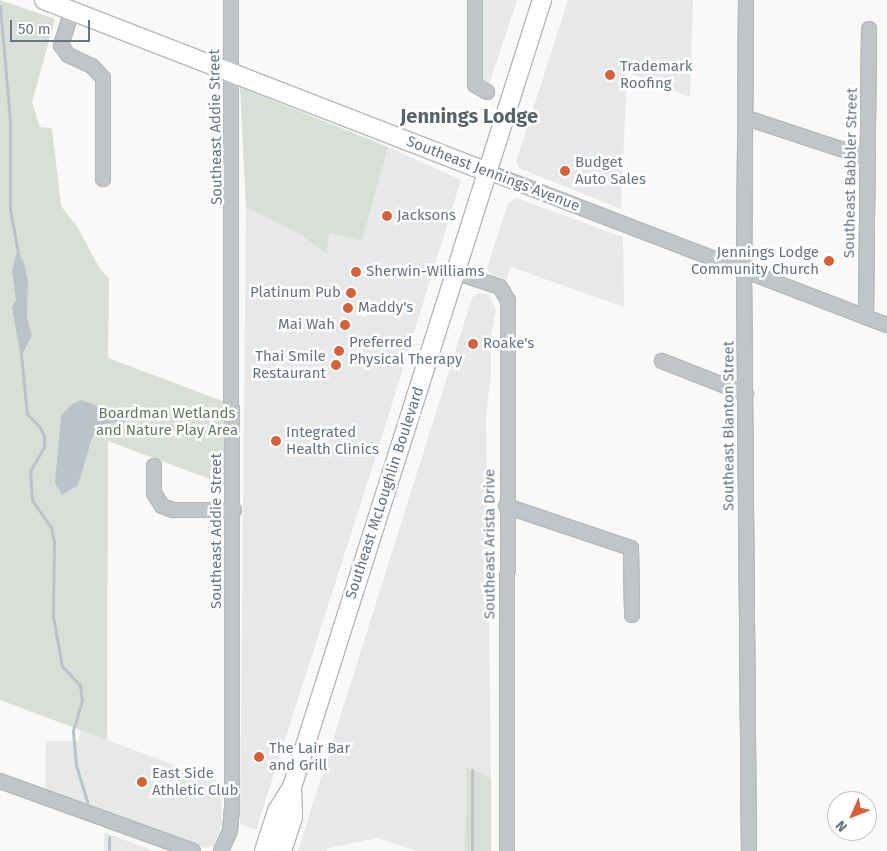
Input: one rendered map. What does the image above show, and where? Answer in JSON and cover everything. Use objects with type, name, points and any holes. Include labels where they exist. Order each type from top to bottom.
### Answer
[{"type":"main road","name":"Southeast Jennings Avenue","points":[[44,0],[488,172]]},
{"type":"main road","name":"Southeast McLoughlin Boulevard","points":[[264,851],[277,811],[292,787],[542,0]]},
{"type":"main road","name":"Southeast McLoughlin Boulevard","points":[[282,851],[293,817],[292,787]]},
{"type":"street","name":"Southeast Addie Street","points":[[221,851],[232,822],[234,510],[231,0]]},
{"type":"street","points":[[475,0],[475,79],[476,85],[487,92]]},
{"type":"street","name":"Southeast Blanton Street","points":[[746,0],[747,118],[744,270],[749,851]]},
{"type":"street","points":[[72,11],[61,44],[68,55],[92,66],[103,78],[103,179]]},
{"type":"street","name":"Southeast Babbler Street","points":[[866,317],[869,29]]},
{"type":"street","points":[[747,118],[868,158]]},
{"type":"street","name":"Southeast Jennings Avenue","points":[[488,172],[887,325]]},
{"type":"street","name":"Southeast Arista Drive","points":[[455,272],[493,283],[507,295],[507,851]]},
{"type":"street","points":[[662,361],[746,394]]},
{"type":"street","points":[[154,466],[154,493],[162,506],[173,510],[234,510]]},
{"type":"street","points":[[506,506],[631,548],[632,615]]},
{"type":"street","points":[[0,781],[193,851]]},
{"type":"shaded area","points":[[481,0],[517,0],[489,84],[481,82]]},
{"type":"shaded area","points":[[568,0],[693,0],[690,97],[627,72],[621,209],[519,168],[516,162]]},
{"type":"shaded area","points":[[388,147],[461,180],[375,459],[256,830],[240,824],[246,207],[300,234],[326,254],[328,233],[362,241]]},
{"type":"shaded area","points":[[516,198],[623,237],[624,307],[511,267],[506,280],[491,274],[487,268],[508,203]]},
{"type":"shaded area","points":[[16,254],[23,260],[28,280],[27,318],[32,335],[21,357],[12,307],[16,300],[12,271]]},
{"type":"shaded area","points":[[478,293],[489,295],[496,310],[491,335],[491,374],[486,417],[491,778],[466,766],[465,851],[417,851],[378,838],[328,848],[327,851],[298,851],[472,298]]},
{"type":"shaded area","points":[[81,400],[120,413],[127,420],[121,425],[117,422],[105,424],[92,438],[78,485],[62,495],[55,483],[61,416],[72,404]]},
{"type":"shaded area","points":[[80,730],[221,782],[222,824],[214,846],[205,848],[45,789],[46,741],[79,741]]},
{"type":"shaded area","points":[[104,832],[153,851],[104,851]]},
{"type":"green space","name":"Boardman Wetlands and Nature Play Area","points":[[0,0],[55,19],[32,102],[40,127],[52,128],[61,206],[78,228],[100,269],[109,278],[108,358],[225,402],[226,485],[108,441],[107,740],[0,700]]},
{"type":"green space","points":[[240,87],[388,147],[362,241],[329,233],[326,254],[300,234],[246,207]]},
{"type":"green space","points":[[466,766],[491,778],[491,851],[465,851]]},
{"type":"waterway","points":[[0,6],[10,120],[10,209],[19,258]]},
{"type":"waterway","points":[[21,354],[27,414],[39,426],[44,436],[44,447],[30,471],[32,500],[51,527],[54,541],[53,617],[62,666],[80,685],[82,701],[73,731],[76,765],[87,802]]},
{"type":"waterway","points":[[472,770],[472,851]]},
{"type":"waterway","points":[[109,837],[109,851]]},
{"type":"place","name":"Trademark Roofing","points":[[610,75]]},
{"type":"place","name":"Budget Auto Sales","points":[[565,171]]},
{"type":"place","name":"Jacksons","points":[[387,216]]},
{"type":"place","name":"Jennings Lodge Community Church","points":[[829,261]]},
{"type":"place","name":"Sherwin-Williams","points":[[356,272]]},
{"type":"place","name":"Platinum Pub","points":[[351,293]]},
{"type":"place","name":"Maddy's","points":[[348,308]]},
{"type":"place","name":"Mai Wah","points":[[345,325]]},
{"type":"place","name":"Roake's","points":[[473,344]]},
{"type":"place","name":"Preferred Physical Therapy","points":[[339,351]]},
{"type":"place","name":"Thai Smile Restaurant","points":[[336,365]]},
{"type":"place","name":"Integrated Health Clinics","points":[[276,441]]},
{"type":"place","name":"The Lair Bar and Grill","points":[[259,757]]},
{"type":"place","name":"East Side Athletic Club","points":[[142,782]]},
{"type":"district","name":"Jennings Lodge","points":[[469,116]]}]
